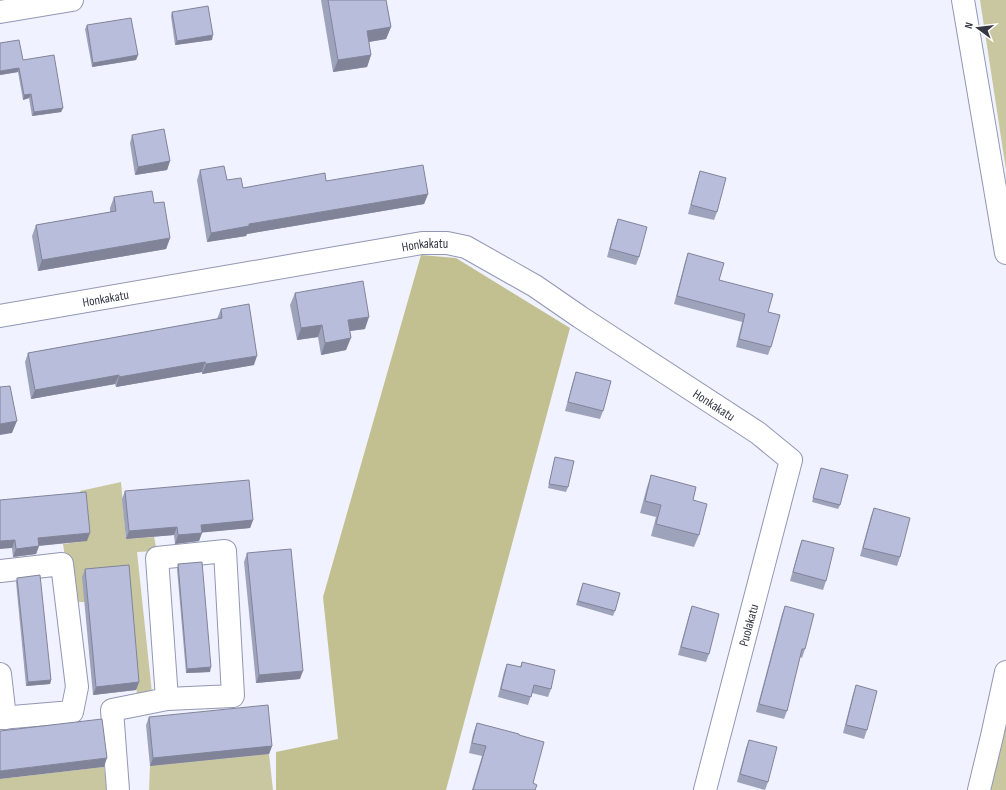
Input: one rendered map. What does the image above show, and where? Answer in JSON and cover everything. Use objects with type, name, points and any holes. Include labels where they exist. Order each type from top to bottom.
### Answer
[{"type":"street","points":[[0,12],[72,0]]},
{"type":"street","points":[[963,0],[1006,253]]},
{"type":"street","name":"Honkakatu","points":[[0,316],[422,243],[453,244],[466,247],[535,286],[758,433],[791,460]]},
{"type":"street","name":"Puolakatu","points":[[706,790],[791,460]]},
{"type":"street","points":[[118,790],[112,710],[167,699],[233,696],[225,551],[157,558],[167,699]]},
{"type":"street","points":[[0,571],[62,564],[77,687],[72,712],[3,718],[0,674]]},
{"type":"street","points":[[979,790],[1006,672]]},
{"type":"green space","points":[[980,0],[1006,0],[1006,170]]},
{"type":"green space","points":[[121,482],[126,539],[154,537],[157,551],[137,552],[152,693],[137,695],[125,573],[84,602],[72,602],[63,544],[86,541],[83,501],[80,491]]},
{"type":"green space","points":[[1006,710],[1006,790],[986,790]]},
{"type":"green space","points":[[269,754],[273,790],[149,790],[150,766]]},
{"type":"green space","points":[[104,767],[107,790],[0,790],[0,779]]},
{"type":"shaded area","points":[[421,255],[456,258],[570,328],[446,790],[276,790],[276,752],[338,739],[323,597]]},
{"type":"building","points":[[328,0],[386,0],[391,27],[367,31],[371,55],[338,60]]},
{"type":"building","points":[[208,6],[213,35],[177,41],[172,12]]},
{"type":"building","points":[[131,18],[138,55],[93,63],[87,25]]},
{"type":"building","points":[[19,40],[23,60],[54,55],[63,108],[34,112],[31,94],[24,95],[19,68],[0,71],[0,43]]},
{"type":"building","points":[[164,129],[170,161],[138,167],[132,135]]},
{"type":"building","points":[[423,165],[428,194],[249,224],[249,226],[211,233],[200,170],[224,166],[227,180],[241,178],[243,188],[325,173],[326,181]]},
{"type":"building","points":[[700,171],[726,178],[717,212],[691,205]]},
{"type":"building","points":[[152,191],[154,203],[164,202],[170,238],[42,260],[36,225],[116,211],[114,197]]},
{"type":"building","points":[[618,219],[647,227],[639,257],[610,249]]},
{"type":"building","points":[[688,253],[724,263],[719,280],[773,294],[768,312],[780,315],[771,347],[739,339],[745,314],[677,296]]},
{"type":"building","points":[[363,281],[369,317],[348,320],[351,338],[325,343],[322,325],[301,328],[295,293]]},
{"type":"building","points":[[249,304],[257,356],[206,364],[205,362],[119,377],[119,375],[35,390],[28,353],[222,318],[221,309]]},
{"type":"building","points":[[576,372],[611,381],[603,411],[568,402]]},
{"type":"building","points":[[10,386],[17,421],[0,424],[0,387]]},
{"type":"building","points":[[555,457],[574,461],[568,487],[549,484]]},
{"type":"building","points":[[821,468],[848,475],[840,505],[813,498]]},
{"type":"building","points":[[651,475],[696,487],[693,500],[707,504],[699,535],[656,524],[661,505],[645,501]]},
{"type":"building","points":[[249,480],[253,520],[201,525],[202,533],[178,535],[177,527],[129,531],[125,491]]},
{"type":"building","points":[[86,492],[90,533],[38,538],[39,546],[16,549],[15,540],[0,541],[0,500]]},
{"type":"building","points":[[874,508],[910,518],[900,557],[863,548]]},
{"type":"building","points":[[802,540],[834,548],[826,581],[793,572]]},
{"type":"building","points":[[291,549],[303,671],[259,675],[247,553]]},
{"type":"building","points":[[202,562],[211,667],[187,669],[178,564]]},
{"type":"building","points":[[129,565],[139,682],[96,687],[85,569]]},
{"type":"building","points":[[40,575],[51,680],[28,682],[17,578]]},
{"type":"building","points":[[583,583],[620,593],[615,611],[578,601]]},
{"type":"building","points":[[692,606],[719,614],[709,654],[681,647]]},
{"type":"building","points":[[785,606],[814,614],[805,649],[802,649],[787,711],[759,704]]},
{"type":"building","points":[[522,662],[555,670],[551,689],[534,685],[531,697],[501,689],[507,664],[521,667]]},
{"type":"building","points":[[856,685],[877,691],[867,730],[846,725]]},
{"type":"building","points":[[268,705],[272,746],[153,758],[149,717]]},
{"type":"building","points":[[102,719],[107,758],[0,771],[0,731]]},
{"type":"building","points":[[477,723],[544,742],[533,783],[537,785],[535,790],[473,790],[486,746],[472,743]]},
{"type":"building","points":[[749,740],[777,747],[768,782],[740,774]]}]
